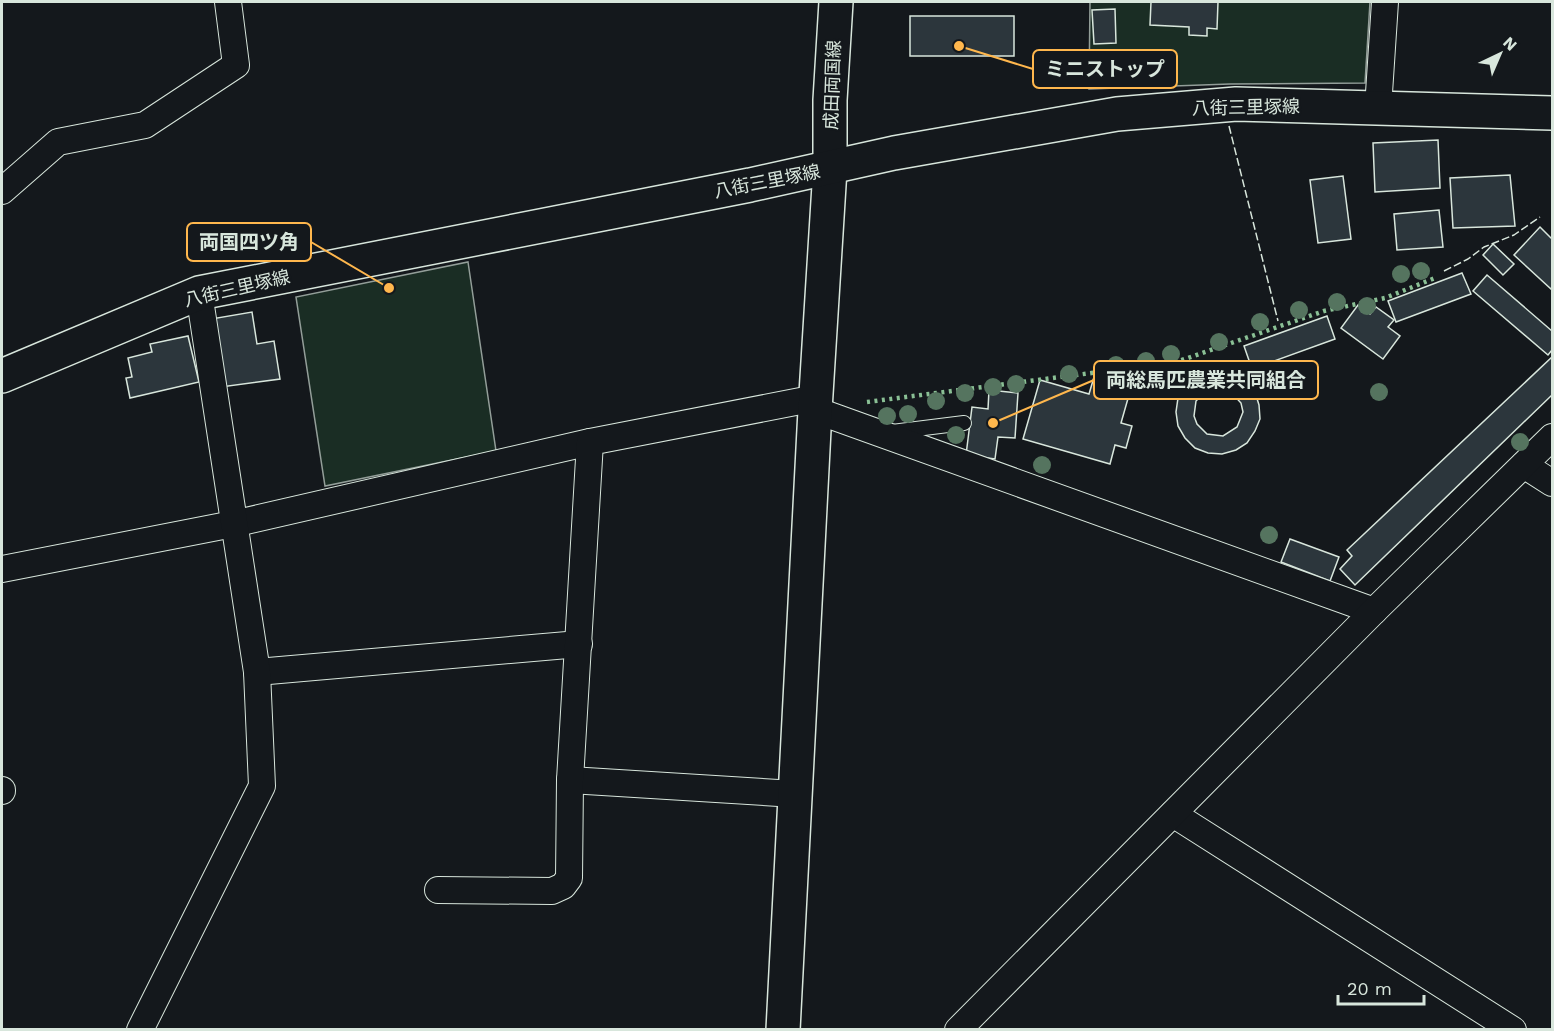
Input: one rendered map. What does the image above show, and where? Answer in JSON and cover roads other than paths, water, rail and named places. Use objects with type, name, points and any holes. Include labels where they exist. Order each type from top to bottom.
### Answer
[{"type":"main road","name":"成田両国線","points":[[783,1029],[815,404],[830,168],[830,100],[836,2]]},
{"type":"main road","name":"八街三里塚線","points":[[2,376],[199,293],[830,168],[894,153],[1117,114],[1236,104],[1552,113]]},
{"type":"street","points":[[5,181],[58,142],[145,124],[236,65],[228,2]]},
{"type":"street","points":[[1378,108],[1385,2]]},
{"type":"street","points":[[140,1029],[262,786],[257,672],[199,293]]},
{"type":"street","points":[[2,569],[233,524],[590,442],[815,404],[880,434],[1374,611]]},
{"type":"street","points":[[958,1029],[1374,611],[1552,437]]},
{"type":"street","points":[[438,890],[552,891],[563,886],[569,878],[570,780],[590,442]]},
{"type":"street","points":[[1524,465],[1552,483]]},
{"type":"street","points":[[257,672],[579,644]]},
{"type":"street","points":[[570,780],[795,794]]},
{"type":"street","points":[[1173,814],[1513,1029]]},
{"type":"lane","points":[[880,434],[964,423]]},
{"type":"place","name":"ミニストップ","points":[[959,46]]},
{"type":"place","name":"両国四ツ角","points":[[389,288]]},
{"type":"place","name":"両総馬匹農業共同組合","points":[[993,423]]}]
